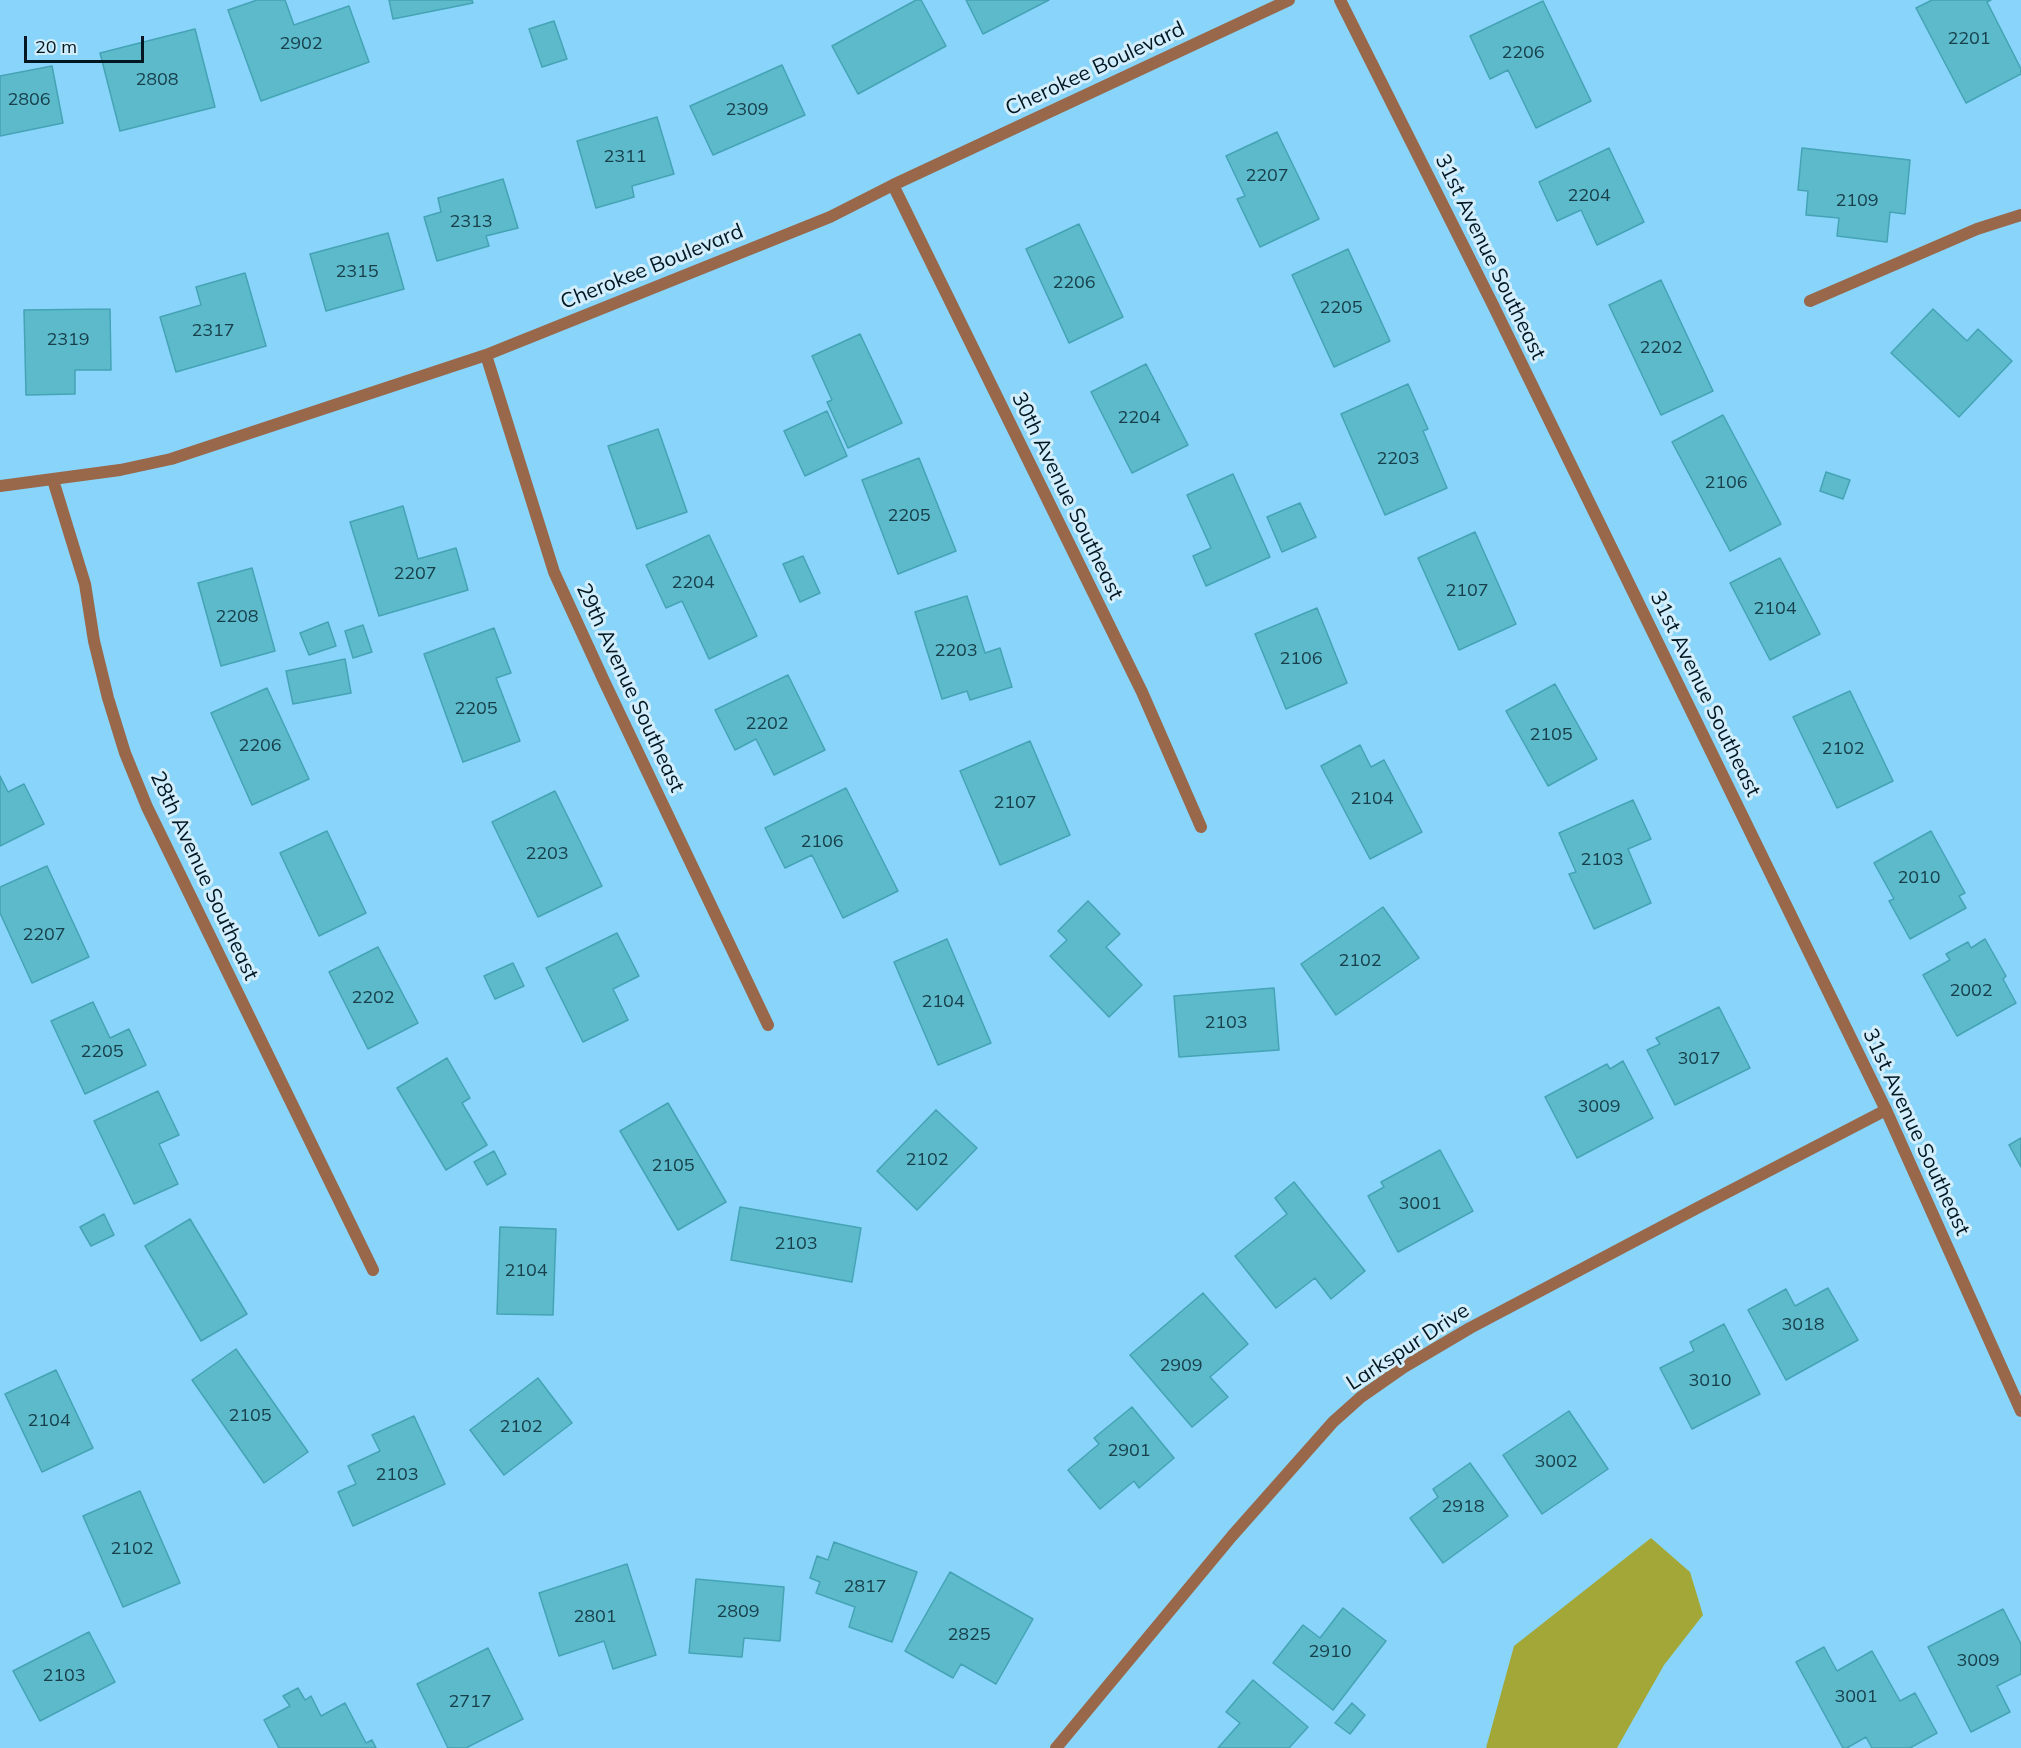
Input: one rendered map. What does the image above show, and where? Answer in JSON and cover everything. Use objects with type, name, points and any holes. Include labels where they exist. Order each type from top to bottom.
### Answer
[{"type":"street","name":"Cherokee Boulevard","points":[[0,486],[120,470],[171,459],[486,355],[830,217],[893,185],[1289,0]]},
{"type":"street","name":"31st Avenue Southeast","points":[[1340,0],[1492,303],[1886,1110],[2021,1411]]},
{"type":"street","name":"30th Avenue Southeast","points":[[893,185],[1142,692],[1201,827]]},
{"type":"street","points":[[1810,301],[1977,229],[2021,215]]},
{"type":"street","name":"29th Avenue Southeast","points":[[486,355],[554,572],[768,1025]]},
{"type":"street","name":"28th Avenue Southeast","points":[[53,480],[85,584],[94,641],[125,753],[147,807],[373,1270]]},
{"type":"street","name":"Larkspur Drive","points":[[1056,1748],[1232,1536],[1333,1422],[1361,1397],[1404,1367],[1470,1328],[1886,1110]]},
{"type":"shaded area","points":[[1651,1538],[1690,1572],[1703,1615],[1664,1665],[1617,1748],[1486,1748],[1514,1646]]},
{"type":"building","points":[[257,0],[285,0],[294,25],[349,6],[369,62],[261,101],[228,10]]},
{"type":"building","points":[[389,0],[472,0],[473,3],[393,19]]},
{"type":"building","points":[[916,0],[921,0],[946,46],[858,94],[832,46]]},
{"type":"building","points":[[966,0],[1049,0],[983,34]]},
{"type":"building","points":[[1932,0],[1991,0],[1987,2],[2021,69],[2021,74],[1966,103],[1916,8]]},
{"type":"building","points":[[1543,1],[1591,101],[1536,128],[1508,70],[1490,79],[1470,36]]},
{"type":"building","points":[[554,21],[567,59],[542,67],[529,29]]},
{"type":"building","points":[[195,29],[215,107],[120,131],[100,53]]},
{"type":"building","points":[[782,65],[805,115],[713,155],[690,106]]},
{"type":"building","points":[[52,66],[63,123],[0,136],[0,76]]},
{"type":"building","points":[[657,117],[674,174],[632,186],[634,197],[596,208],[577,141]]},
{"type":"building","points":[[1277,132],[1319,219],[1260,247],[1237,199],[1245,196],[1226,156]]},
{"type":"building","points":[[1609,148],[1644,222],[1597,245],[1581,210],[1557,221],[1539,182]]},
{"type":"building","points":[[1802,148],[1910,160],[1905,214],[1890,212],[1887,242],[1837,236],[1839,218],[1806,215],[1808,191],[1798,190]]},
{"type":"building","points":[[503,179],[518,228],[486,236],[489,246],[437,261],[424,217],[441,212],[438,198]]},
{"type":"building","points":[[1079,224],[1123,317],[1069,343],[1026,249]]},
{"type":"building","points":[[388,233],[404,289],[326,311],[310,254]]},
{"type":"building","points":[[1348,249],[1390,341],[1334,367],[1292,275]]},
{"type":"building","points":[[245,273],[266,346],[176,372],[160,317],[201,305],[196,287]]},
{"type":"building","points":[[1661,280],[1713,391],[1661,415],[1609,305]]},
{"type":"building","points":[[110,309],[111,370],[75,370],[75,394],[26,395],[24,310]]},
{"type":"building","points":[[1933,309],[1967,341],[1978,329],[2012,361],[1959,417],[1891,353]]},
{"type":"building","points":[[860,334],[902,423],[848,448],[827,402],[832,400],[812,356]]},
{"type":"building","points":[[1146,364],[1188,445],[1132,473],[1091,392]]},
{"type":"building","points":[[1408,384],[1428,429],[1423,431],[1447,488],[1385,515],[1341,414]]},
{"type":"building","points":[[827,411],[847,456],[805,476],[784,431]]},
{"type":"building","points":[[1723,415],[1781,524],[1730,551],[1672,442]]},
{"type":"building","points":[[658,429],[687,512],[637,529],[608,446]]},
{"type":"building","points":[[919,458],[956,551],[898,574],[862,480]]},
{"type":"building","points":[[1826,472],[1850,480],[1843,499],[1820,491]]},
{"type":"building","points":[[1233,474],[1270,557],[1206,586],[1193,556],[1211,548],[1187,495]]},
{"type":"building","points":[[1300,503],[1316,537],[1282,552],[1267,517]]},
{"type":"building","points":[[403,506],[418,559],[456,548],[468,590],[379,616],[350,522]]},
{"type":"building","points":[[1475,532],[1516,624],[1459,650],[1418,558]]},
{"type":"building","points":[[709,535],[757,636],[709,659],[682,601],[666,608],[646,565]]},
{"type":"building","points":[[803,556],[820,593],[800,602],[783,564]]},
{"type":"building","points":[[1780,558],[1820,634],[1770,660],[1730,583]]},
{"type":"building","points":[[252,568],[275,651],[221,666],[198,583]]},
{"type":"building","points":[[967,596],[985,653],[1000,648],[1012,687],[970,700],[967,691],[942,699],[915,612]]},
{"type":"building","points":[[1317,608],[1347,683],[1286,709],[1255,634]]},
{"type":"building","points":[[328,622],[336,646],[309,655],[300,633]]},
{"type":"building","points":[[363,625],[372,652],[353,658],[345,631]]},
{"type":"building","points":[[494,628],[511,673],[496,678],[520,741],[463,762],[424,654]]},
{"type":"building","points":[[345,659],[351,693],[293,704],[286,671]]},
{"type":"building","points":[[788,675],[825,750],[774,775],[756,739],[735,750],[715,710]]},
{"type":"building","points":[[1555,684],[1597,759],[1548,786],[1506,711]]},
{"type":"building","points":[[267,688],[309,779],[252,805],[211,713]]},
{"type":"building","points":[[1850,691],[1893,781],[1837,808],[1793,717]]},
{"type":"building","points":[[1030,741],[1070,835],[1000,865],[960,771]]},
{"type":"building","points":[[1360,745],[1371,767],[1384,760],[1422,832],[1370,859],[1321,766]]},
{"type":"building","points":[[0,776],[8,792],[24,784],[44,824],[0,846]]},
{"type":"building","points":[[846,788],[898,891],[843,918],[812,855],[785,868],[765,828]]},
{"type":"building","points":[[555,791],[602,886],[538,917],[492,822]]},
{"type":"building","points":[[1633,800],[1651,839],[1628,849],[1651,903],[1594,929],[1569,874],[1576,872],[1559,833]]},
{"type":"building","points":[[327,831],[366,913],[319,936],[280,853]]},
{"type":"building","points":[[1931,831],[1965,893],[1959,896],[1966,908],[1910,939],[1889,901],[1894,899],[1874,863]]},
{"type":"building","points":[[47,866],[89,957],[32,983],[0,913],[0,887]]},
{"type":"building","points":[[1088,901],[1120,934],[1106,947],[1142,985],[1109,1017],[1050,956],[1067,940],[1058,931]]},
{"type":"building","points":[[1383,907],[1419,958],[1336,1015],[1301,964]]},
{"type":"building","points":[[617,933],[639,976],[613,989],[628,1020],[583,1042],[546,968]]},
{"type":"building","points":[[947,939],[991,1043],[938,1065],[894,962]]},
{"type":"building","points":[[1985,939],[2006,976],[2003,979],[2016,1003],[1957,1036],[1923,975],[1950,960],[1946,954],[1968,942],[1971,948]]},
{"type":"building","points":[[378,947],[418,1023],[368,1049],[329,972]]},
{"type":"building","points":[[513,963],[524,986],[495,999],[484,976]]},
{"type":"building","points":[[1274,988],[1279,1050],[1179,1057],[1174,996]]},
{"type":"building","points":[[93,1002],[110,1038],[129,1029],[146,1065],[85,1094],[51,1021]]},
{"type":"building","points":[[1719,1007],[1750,1068],[1675,1105],[1647,1050],[1660,1044],[1656,1038]]},
{"type":"building","points":[[447,1058],[470,1098],[462,1103],[487,1145],[446,1170],[397,1088]]},
{"type":"building","points":[[1623,1061],[1653,1118],[1577,1158],[1545,1097],[1607,1064],[1610,1069]]},
{"type":"building","points":[[158,1091],[179,1135],[159,1144],[178,1184],[134,1204],[94,1121]]},
{"type":"building","points":[[668,1103],[726,1202],[678,1230],[620,1131]]},
{"type":"building","points":[[936,1110],[977,1148],[917,1210],[877,1171]]},
{"type":"building","points":[[2021,1138],[2021,1167],[2009,1145]]},
{"type":"building","points":[[1440,1150],[1473,1211],[1398,1252],[1368,1196],[1384,1187],[1381,1182]]},
{"type":"building","points":[[494,1151],[506,1174],[487,1185],[474,1162]]},
{"type":"building","points":[[1294,1182],[1365,1271],[1331,1299],[1315,1278],[1276,1308],[1235,1256],[1287,1214],[1275,1198]]},
{"type":"building","points":[[740,1207],[861,1228],[852,1282],[731,1260]]},
{"type":"building","points":[[104,1214],[114,1235],[91,1246],[80,1227]]},
{"type":"building","points":[[190,1219],[247,1314],[201,1341],[145,1246]]},
{"type":"building","points":[[500,1227],[556,1229],[553,1315],[497,1314]]},
{"type":"building","points":[[1828,1288],[1858,1340],[1786,1380],[1748,1310],[1786,1289],[1795,1306]]},
{"type":"building","points":[[1203,1293],[1248,1344],[1210,1377],[1228,1397],[1192,1427],[1130,1355]]},
{"type":"building","points":[[1724,1324],[1760,1394],[1692,1429],[1660,1368],[1694,1351],[1690,1342]]},
{"type":"building","points":[[236,1349],[308,1452],[264,1483],[192,1380]]},
{"type":"building","points":[[56,1370],[93,1448],[42,1472],[5,1394]]},
{"type":"building","points":[[538,1378],[572,1423],[504,1475],[470,1430]]},
{"type":"building","points":[[1132,1407],[1174,1458],[1139,1488],[1134,1481],[1100,1509],[1068,1470],[1099,1444],[1094,1438]]},
{"type":"building","points":[[1569,1411],[1608,1469],[1542,1514],[1503,1455]]},
{"type":"building","points":[[414,1416],[445,1484],[353,1526],[338,1492],[356,1484],[348,1466],[380,1451],[372,1435]]},
{"type":"building","points":[[1470,1463],[1508,1516],[1443,1563],[1410,1518],[1438,1497],[1433,1489]]},
{"type":"building","points":[[140,1491],[180,1583],[123,1607],[83,1516]]},
{"type":"building","points":[[834,1542],[917,1572],[892,1642],[849,1627],[855,1607],[816,1593],[820,1582],[810,1578],[817,1556],[828,1560]]},
{"type":"building","points":[[627,1564],[656,1655],[613,1669],[604,1641],[559,1656],[539,1593]]},
{"type":"building","points":[[950,1572],[1033,1619],[996,1684],[961,1664],[953,1678],[905,1651]]},
{"type":"building","points":[[696,1579],[784,1587],[780,1641],[744,1638],[742,1657],[689,1653]]},
{"type":"building","points":[[1343,1608],[1386,1641],[1333,1710],[1273,1663],[1303,1625],[1320,1638]]},
{"type":"building","points":[[2003,1609],[2021,1644],[2021,1674],[1997,1686],[2010,1712],[1971,1732],[1928,1647]]},
{"type":"building","points":[[89,1632],[115,1682],[40,1721],[13,1671]]},
{"type":"building","points":[[1824,1647],[1837,1671],[1872,1651],[1900,1701],[1915,1693],[1937,1733],[1910,1748],[1872,1748],[1866,1737],[1843,1748],[1796,1662]]},
{"type":"building","points":[[488,1648],[523,1719],[466,1748],[448,1748],[417,1684]]},
{"type":"building","points":[[1253,1680],[1308,1727],[1289,1748],[1218,1748],[1240,1723],[1226,1712]]},
{"type":"building","points":[[298,1688],[305,1700],[311,1696],[321,1716],[345,1703],[366,1743],[372,1740],[376,1748],[279,1748],[264,1720],[290,1706],[283,1696]]},
{"type":"building","points":[[1352,1703],[1365,1715],[1350,1734],[1335,1723]]}]
